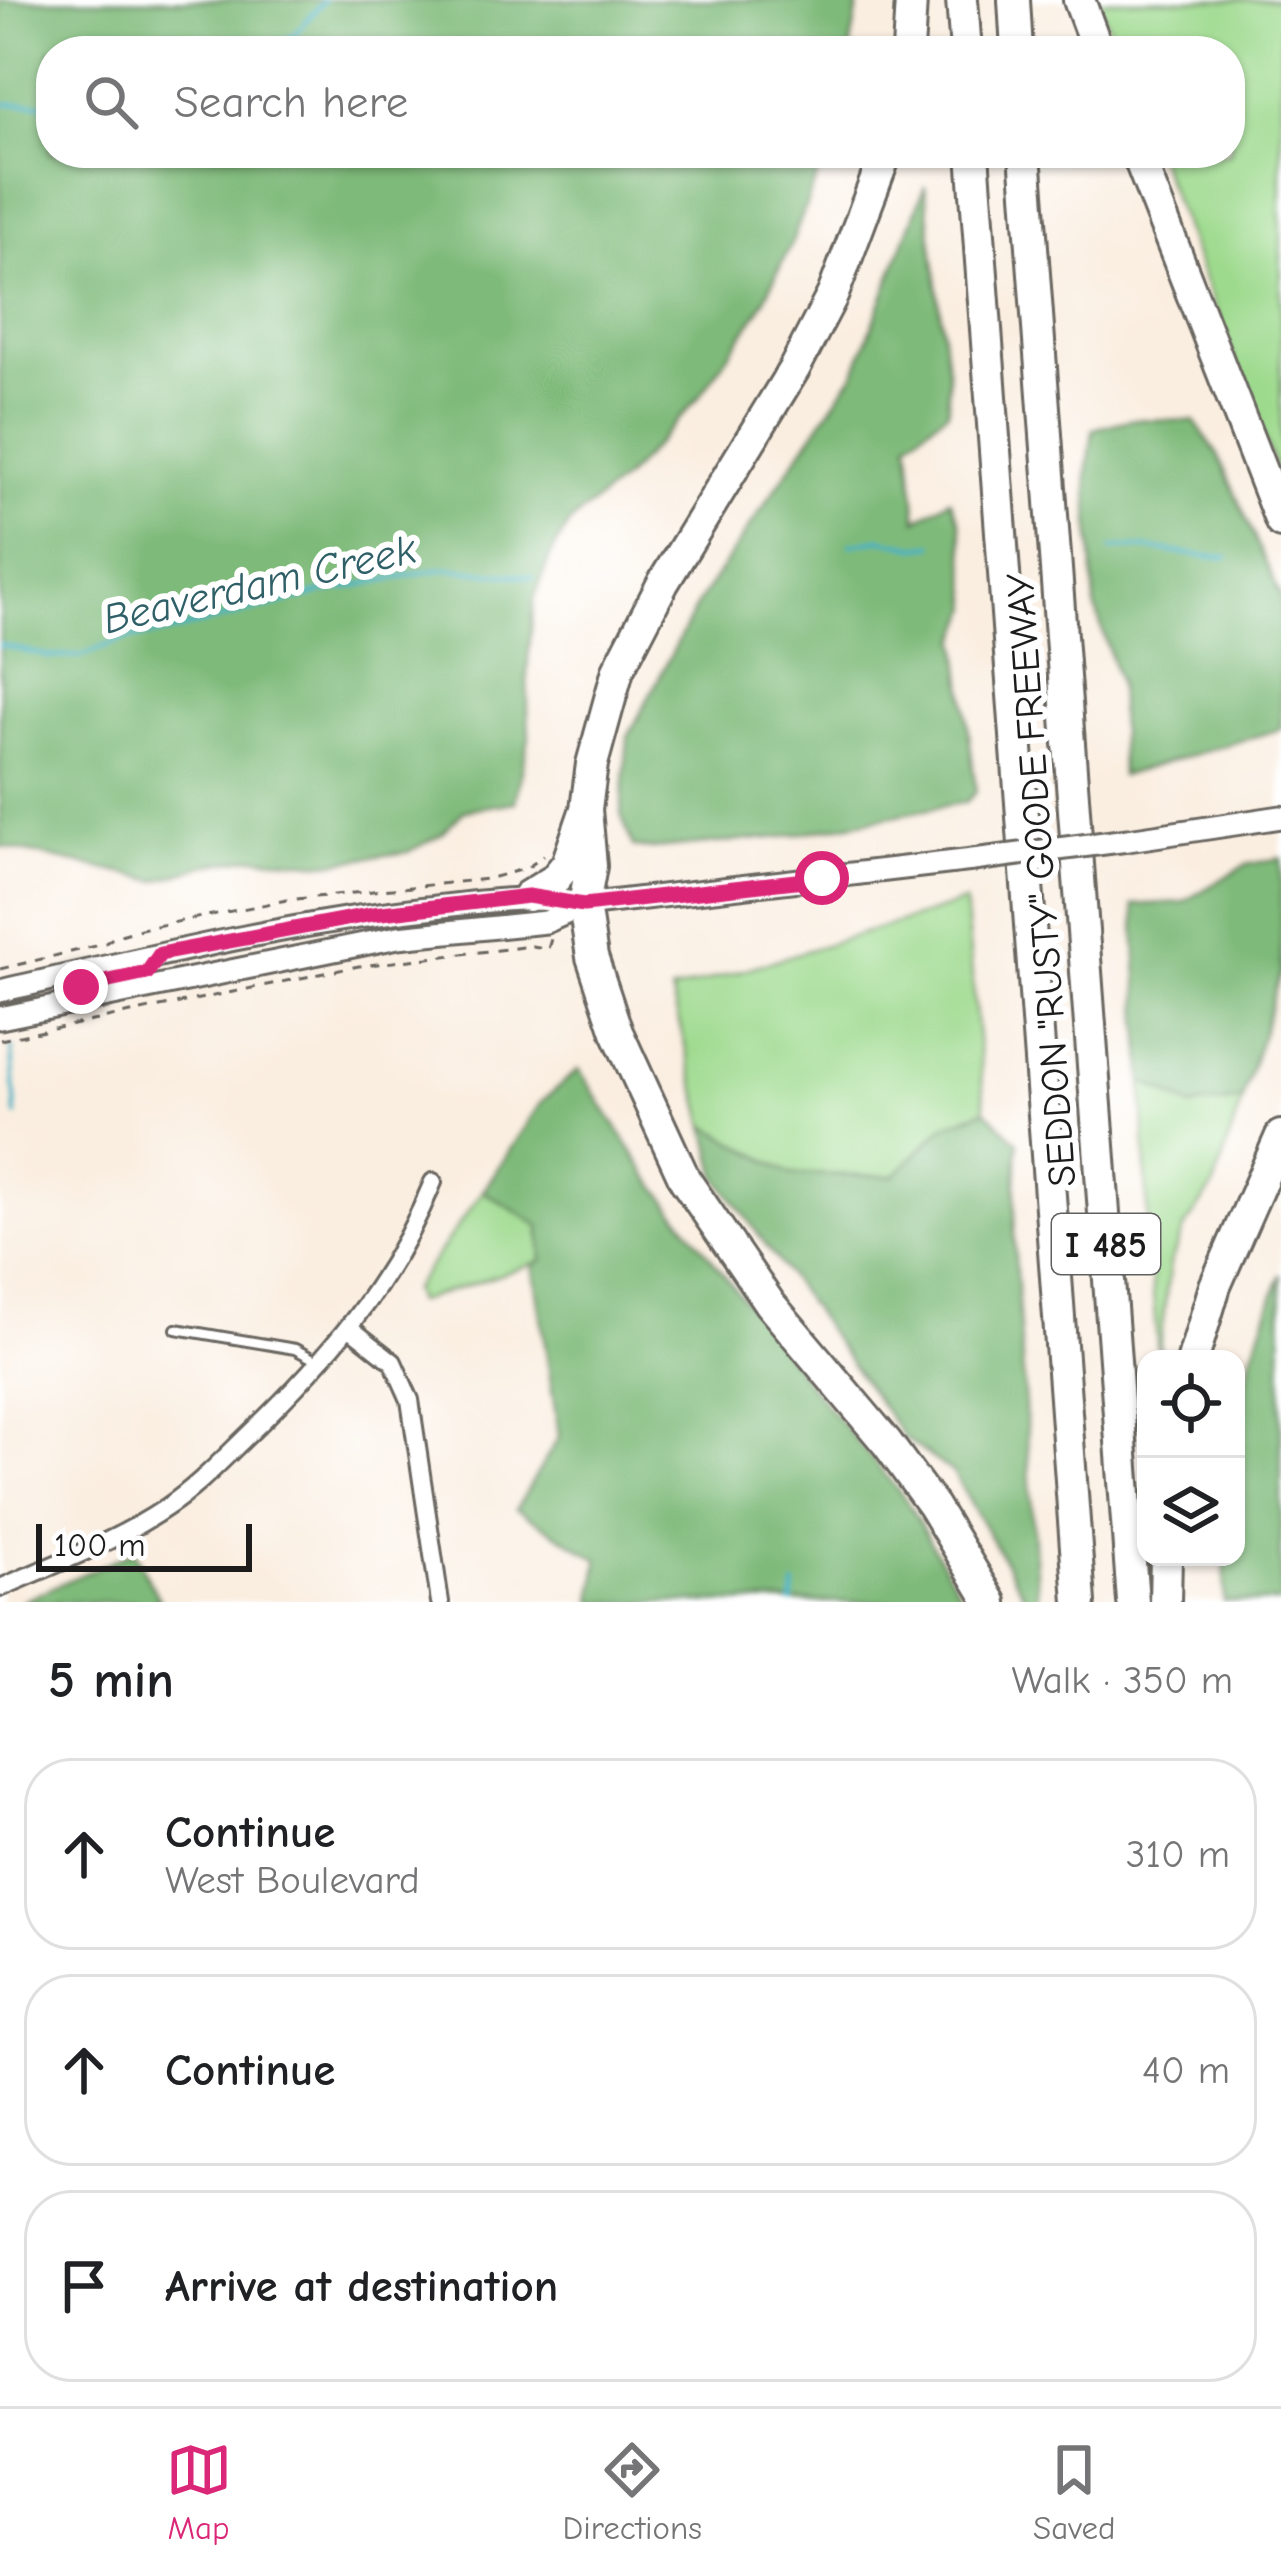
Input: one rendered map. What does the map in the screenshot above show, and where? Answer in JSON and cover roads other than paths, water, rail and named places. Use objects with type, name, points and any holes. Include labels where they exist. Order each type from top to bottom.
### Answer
[{"type":"highway","points":[[909,36],[911,0]]},
{"type":"highway","points":[[962,0],[965,36]]},
{"type":"highway","points":[[1014,0],[1016,36]]},
{"type":"highway","points":[[1078,0],[1091,36]]},
{"type":"highway","points":[[528,896],[554,880],[567,864],[586,809],[596,748],[619,670],[663,583],[794,370],[833,294],[880,168]]},
{"type":"highway","name":"SEDDON \"RUSTY\" GOODE FREEWAY","points":[[974,168],[1079,1602]]},
{"type":"highway","name":"SEDDON \"RUSTY\" GOODE FREEWAY","points":[[1026,168],[1132,1602]]},
{"type":"highway","points":[[1143,168],[1281,522]]},
{"type":"highway","points":[[586,809],[591,866],[584,905],[592,958],[616,1032],[686,1180],[770,1304],[934,1506],[991,1602]]},
{"type":"highway","points":[[1196,1350],[1215,1286],[1281,1136]]},
{"type":"highway","points":[[1165,1602],[1166,1566]]},
{"type":"street","points":[[0,991],[160,954],[362,916],[528,896],[584,905],[974,860],[1281,817]]},
{"type":"street","points":[[0,1018],[398,937],[546,922],[584,905]]},
{"type":"street","points":[[164,982],[176,967],[303,939],[362,916]]},
{"type":"street","points":[[38,1009],[81,987],[147,973],[160,954]]},
{"type":"street","points":[[0,1588],[128,1530],[167,1507],[211,1471],[321,1363],[350,1328],[410,1238],[433,1182]]},
{"type":"street","points":[[350,1328],[393,1363],[410,1400],[440,1602]]},
{"type":"lane","points":[[176,1329],[295,1349],[321,1363]]},
{"type":"waterway","points":[[292,36],[324,0]]},
{"type":"waterway","points":[[0,104],[36,104]]},
{"type":"waterway","name":"Beaverdam Creek","points":[[851,544],[880,539],[916,547],[933,545]]},
{"type":"waterway","name":"Beaverdam Creek","points":[[1111,549],[1228,557]]},
{"type":"waterway","name":"Beaverdam Creek","points":[[0,645],[51,657],[82,656],[123,639],[429,571],[533,577]]},
{"type":"waterway","points":[[12,1048],[16,1115]]},
{"type":"waterway","points":[[792,1602],[795,1586]]}]
